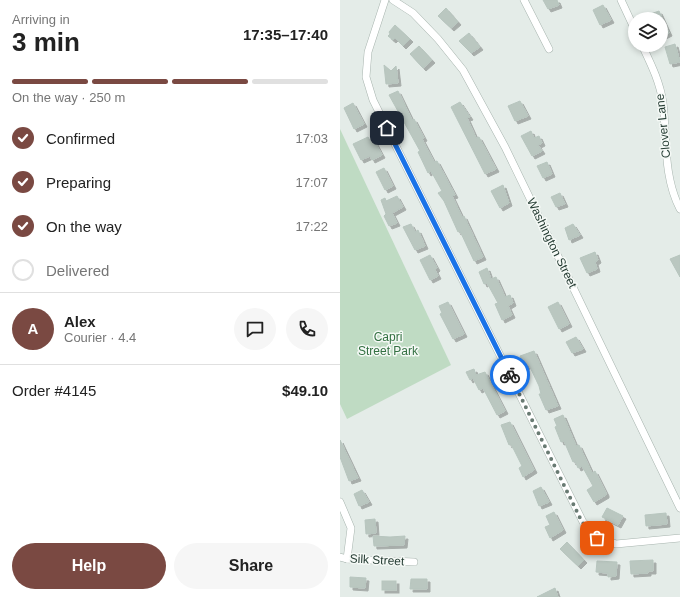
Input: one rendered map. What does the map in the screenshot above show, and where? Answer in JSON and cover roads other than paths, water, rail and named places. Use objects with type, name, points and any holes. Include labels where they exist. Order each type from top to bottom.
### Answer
[{"type":"street","points":[[385,0],[368,52],[366,77],[374,100],[582,522],[597,538],[616,544],[680,538]]},
{"type":"street","name":"Washington Street","points":[[393,0],[413,13],[438,39],[463,70],[505,147],[680,508]]},
{"type":"street","points":[[524,0],[549,49]]},
{"type":"street","points":[[621,0],[628,15]]},
{"type":"street","name":"Clover Lane","points":[[645,52],[657,76],[662,102],[668,172],[675,199],[680,209]]},
{"type":"street","points":[[340,502],[351,528],[343,558]]},
{"type":"street","name":"Silk Street","points":[[343,558],[414,562]]},
{"type":"park label","name":"Capri Street Park","points":[[388,344]]}]
